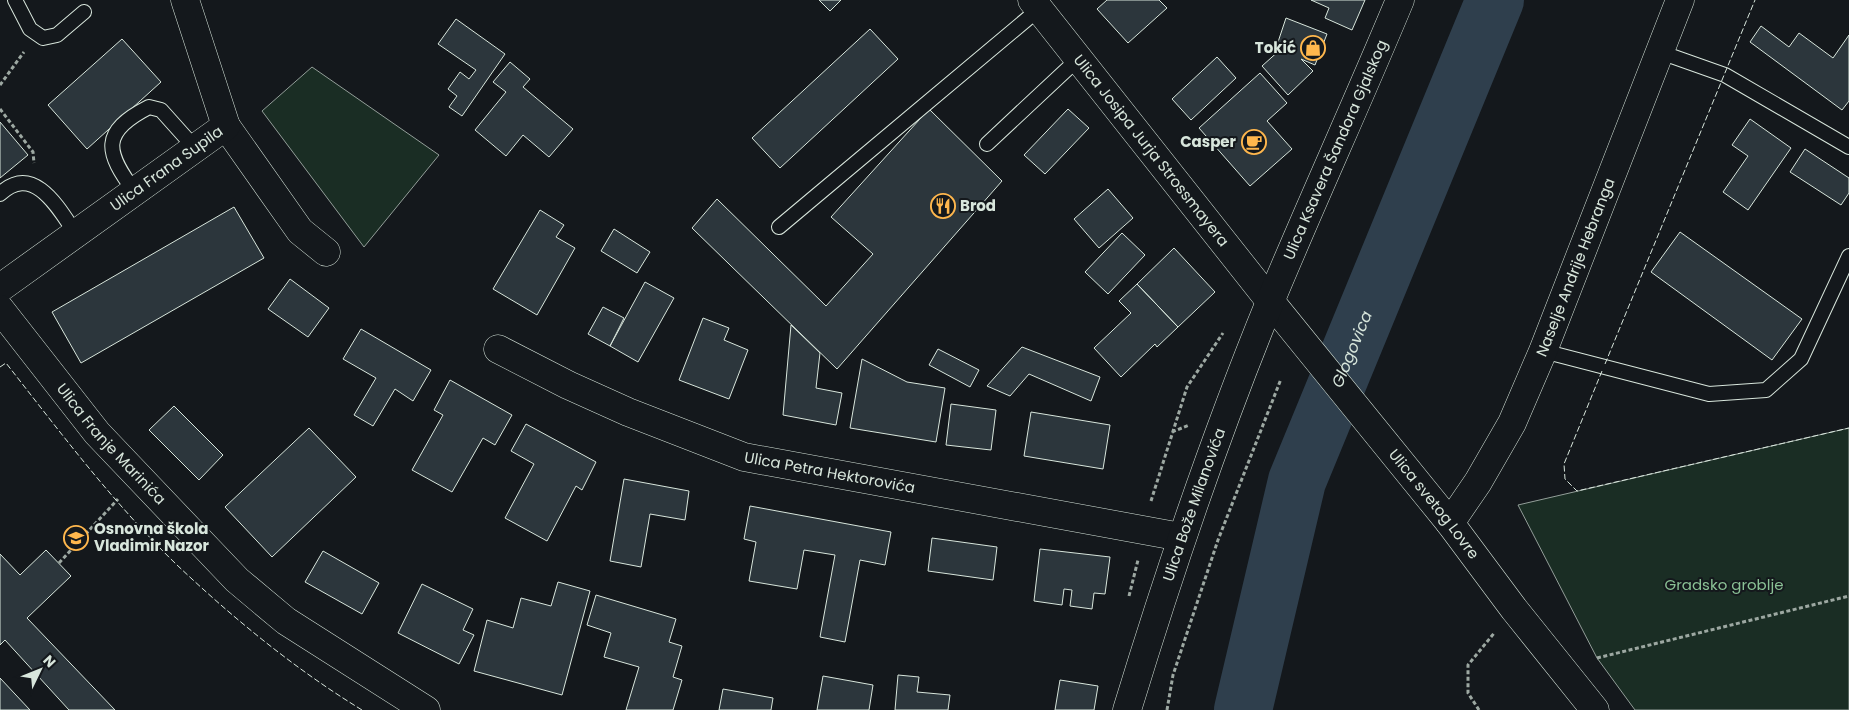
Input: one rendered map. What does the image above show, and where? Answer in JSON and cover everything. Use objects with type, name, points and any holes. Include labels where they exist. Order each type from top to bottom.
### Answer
[{"type":"street","name":"Ulica Frana Supila","points":[[3,281],[76,234],[226,126],[185,0]]},
{"type":"street","name":"Ulica Ksavera Šandora Gjalskog","points":[[1270,301],[1400,0]]},
{"type":"street","name":"Naselje Andrije Hebranga","points":[[1450,522],[1478,482],[1512,423],[1543,351],[1680,0]]},
{"type":"street","name":"Ulica Josipa Jurja Strossmayera","points":[[1035,4],[1270,301]]},
{"type":"street","points":[[226,126],[300,230],[326,252]]},
{"type":"street","name":"Ulica svetog Lovre","points":[[1270,301],[1450,522],[1514,609],[1594,710]]},
{"type":"street","name":"Ulica Bože Milanovića","points":[[1127,710],[1181,538],[1215,441],[1270,301]]},
{"type":"street","name":"Ulica Franje Marinića","points":[[0,309],[97,433],[237,580],[286,621],[426,710]]},
{"type":"street","name":"Ulica Petra Hektorovića","points":[[498,349],[628,412],[744,457],[1181,538]]},
{"type":"lane","points":[[15,0],[30,29],[43,38],[57,35],[84,12]]},
{"type":"lane","points":[[779,227],[1035,4]]},
{"type":"lane","points":[[1660,52],[1724,74],[1849,147]]},
{"type":"lane","points":[[987,144],[1078,59]]},
{"type":"lane","points":[[135,192],[115,165],[111,149],[117,128],[134,114],[149,106],[161,110],[196,148]]},
{"type":"lane","points":[[0,194],[16,184],[31,183],[48,195],[76,234]]},
{"type":"lane","points":[[1543,351],[1709,394],[1766,390],[1802,359],[1849,256]]},
{"type":"path","points":[[0,85],[37,34]]},
{"type":"path","points":[[0,110],[32,152],[35,166],[31,183]]},
{"type":"path","points":[[1150,507],[1187,386],[1225,330]]},
{"type":"path","points":[[1167,710],[1173,675],[1218,540],[1280,379]]},
{"type":"path","points":[[59,563],[121,494]]},
{"type":"path","points":[[1597,658],[1849,596]]},
{"type":"path","points":[[1479,710],[1468,693],[1468,665],[1514,609]]},
{"type":"green space","points":[[312,67],[439,155],[364,247],[262,111]]},
{"type":"green space","name":"Gradsko groblje","points":[[1849,428],[1849,710],[1635,710],[1597,658],[1518,505]]},
{"type":"building","points":[[819,0],[841,0],[830,11]]},
{"type":"building","points":[[1107,0],[1159,0],[1167,8],[1128,43],[1097,9]]},
{"type":"building","points":[[1311,0],[1365,0],[1352,30],[1325,18],[1329,8]]},
{"type":"building","points":[[1286,18],[1327,34],[1315,65],[1301,59],[1313,71],[1288,95],[1262,66],[1281,49],[1276,48]]},
{"type":"building","points":[[456,19],[505,54],[462,116],[449,107],[457,96],[448,89],[460,72],[469,79],[476,70],[438,44]]},
{"type":"building","points":[[1761,26],[1789,47],[1799,33],[1833,58],[1849,35],[1849,101],[1842,110],[1750,42]]},
{"type":"building","points":[[870,29],[898,59],[780,168],[752,138]]},
{"type":"building","points":[[122,39],[161,82],[87,149],[48,105]]},
{"type":"building","points":[[1217,57],[1236,78],[1191,120],[1172,99]]},
{"type":"building","points":[[510,62],[530,79],[523,87],[573,129],[549,157],[523,135],[506,156],[475,130],[506,92],[493,82]]},
{"type":"building","points":[[1260,73],[1287,103],[1267,121],[1292,149],[1250,186],[1199,128]]},
{"type":"building","points":[[929,109],[1002,181],[837,369],[692,228],[717,199],[826,306],[873,254],[831,217]]},
{"type":"building","points":[[1068,109],[1089,128],[1045,174],[1024,155]]},
{"type":"building","points":[[1750,119],[1791,148],[1748,210],[1723,192],[1748,156],[1732,145]]},
{"type":"building","points":[[0,122],[28,155],[0,178]]},
{"type":"building","points":[[1805,149],[1849,178],[1849,193],[1841,205],[1790,172]]},
{"type":"building","points":[[1108,189],[1133,218],[1099,248],[1074,219]]},
{"type":"building","points":[[234,207],[264,258],[81,363],[52,312]]},
{"type":"building","points":[[540,210],[564,225],[556,237],[575,248],[537,315],[493,289]]},
{"type":"building","points":[[614,229],[650,252],[637,273],[601,251]]},
{"type":"building","points":[[1680,232],[1802,319],[1772,360],[1651,272]]},
{"type":"building","points":[[1122,233],[1145,255],[1108,294],[1085,272]]},
{"type":"building","points":[[1174,248],[1215,292],[1178,327],[1137,284]]},
{"type":"building","points":[[290,279],[329,308],[308,337],[268,309]]},
{"type":"building","points":[[645,282],[674,298],[638,362],[610,346]]},
{"type":"building","points":[[1137,284],[1178,327],[1157,347],[1155,344],[1121,377],[1094,348],[1131,313],[1119,301]]},
{"type":"building","points":[[603,307],[624,318],[610,346],[588,334]]},
{"type":"building","points":[[703,318],[729,328],[724,340],[748,350],[729,399],[679,380]]},
{"type":"building","points":[[791,325],[820,353],[816,388],[842,393],[836,425],[783,415]]},
{"type":"building","points":[[361,329],[431,370],[413,401],[395,389],[373,426],[354,415],[376,378],[343,359]]},
{"type":"building","points":[[1022,347],[1100,377],[1091,401],[1029,374],[1010,396],[987,386]]},
{"type":"building","points":[[938,349],[979,370],[970,387],[929,365]]},
{"type":"building","points":[[862,359],[907,382],[945,388],[936,442],[850,428]]},
{"type":"building","points":[[450,380],[512,415],[495,445],[483,438],[452,492],[412,470],[443,415],[434,410]]},
{"type":"building","points":[[951,404],[996,410],[991,450],[946,445]]},
{"type":"building","points":[[174,406],[223,455],[199,480],[149,430]]},
{"type":"building","points":[[1031,412],[1110,425],[1103,469],[1024,456]]},
{"type":"building","points":[[526,424],[596,462],[582,490],[576,486],[547,541],[505,518],[534,464],[511,451]]},
{"type":"building","points":[[309,428],[356,477],[272,557],[225,507]]},
{"type":"building","points":[[624,479],[689,491],[685,520],[650,514],[641,567],[610,561]]},
{"type":"building","points":[[750,506],[891,532],[885,565],[860,560],[845,642],[820,637],[835,555],[804,550],[797,589],[749,581],[756,542],[744,539]]},
{"type":"building","points":[[932,538],[997,547],[993,580],[928,571]]},
{"type":"building","points":[[1040,549],[1110,557],[1105,594],[1094,593],[1092,609],[1070,606],[1072,590],[1064,589],[1062,605],[1034,601]]},
{"type":"building","points":[[46,550],[71,576],[27,618],[115,710],[69,710],[5,640],[0,645],[0,554],[20,575]]},
{"type":"building","points":[[323,551],[379,583],[362,614],[305,582]]},
{"type":"building","points":[[558,582],[590,591],[562,695],[474,671],[487,620],[513,628],[521,598],[551,606]]},
{"type":"building","points":[[422,584],[473,609],[463,630],[474,635],[459,664],[398,633]]},
{"type":"building","points":[[596,595],[676,619],[669,642],[682,646],[673,677],[682,680],[673,710],[626,710],[639,667],[604,657],[611,633],[587,625]]},
{"type":"building","points":[[898,675],[919,677],[917,692],[950,695],[948,710],[895,710]]},
{"type":"building","points":[[823,676],[873,685],[869,710],[817,710]]},
{"type":"building","points":[[0,678],[30,710],[0,710]]},
{"type":"building","points":[[1060,680],[1098,686],[1094,710],[1055,710]]},
{"type":"building","points":[[723,689],[773,698],[771,710],[719,710]]},
{"type":"waterway","name":"Glogovica","points":[[1243,710],[1297,481],[1495,0]]},
{"type":"fence","points":[[1605,364],[1755,0]]},
{"type":"fence","points":[[0,367],[6,363],[109,492],[177,565],[266,642],[313,678],[362,710]]},
{"type":"fence","points":[[1602,371],[1564,464],[1565,479],[1577,491],[1849,428]]},
{"type":"place","name":"Tokić","points":[[1313,48]]},
{"type":"place","name":"Casper","points":[[1254,142]]},
{"type":"place","name":"Brod","points":[[943,206]]},
{"type":"place","name":"Osnovna škola Vladimir Nazor","points":[[76,538]]}]
